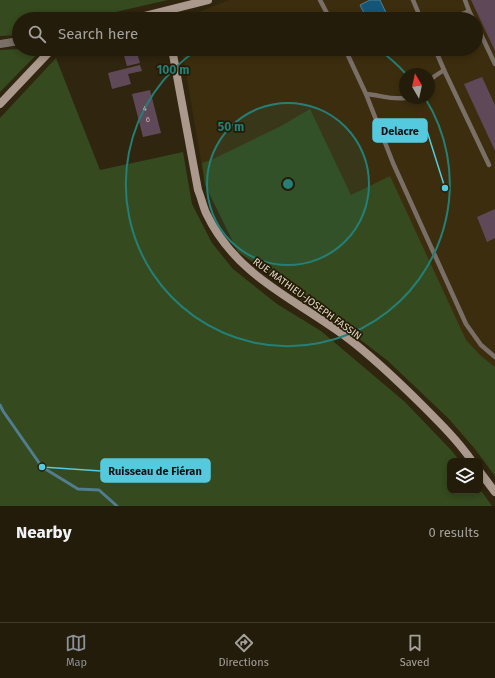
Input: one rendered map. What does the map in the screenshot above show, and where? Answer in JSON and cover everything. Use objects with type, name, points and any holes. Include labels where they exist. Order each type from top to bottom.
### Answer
[{"type":"street","points":[[163,12],[208,0]]},
{"type":"street","points":[[0,44],[12,43]]},
{"type":"street","points":[[0,104],[45,56]]},
{"type":"street","name":"RUE MATHIEU-JOSEPH FASSIN","points":[[173,56],[198,190],[206,212],[218,235],[232,253],[248,269],[273,288],[345,337],[399,382],[446,429],[470,458]]},
{"type":"street","points":[[483,476],[495,492]]},
{"type":"lane","points":[[320,0],[326,12]]},
{"type":"lane","points":[[413,0],[418,12]]},
{"type":"lane","points":[[465,0],[469,11]]},
{"type":"lane","points":[[483,39],[495,64]]},
{"type":"lane","points":[[348,56],[466,324],[480,345],[495,357]]},
{"type":"lane","points":[[438,56],[490,165]]},
{"type":"lane","points":[[435,76],[444,70]]},
{"type":"lane","points":[[366,94],[379,95],[392,99],[399,98]]},
{"type":"shaded area","points":[[229,0],[495,0],[495,476],[483,458],[449,419],[388,361],[301,294],[238,252],[205,185],[183,56],[483,56],[483,12],[199,12]]},
{"type":"green space","points":[[0,0],[168,0],[116,12],[12,12],[12,35],[0,36]]},
{"type":"green space","points":[[12,49],[12,56],[35,56],[0,92],[0,50]]},
{"type":"green space","points":[[56,58],[100,170],[183,152],[192,204],[212,243],[233,269],[277,304],[321,331],[405,402],[451,450],[458,458],[447,458],[447,494],[483,493],[492,506],[0,506],[0,118]]},
{"type":"green space","points":[[310,109],[351,195],[390,176],[466,340],[481,356],[495,367],[495,476],[483,458],[449,419],[388,361],[301,294],[238,252],[205,185],[202,163],[281,126]]},
{"type":"water","points":[[370,0],[380,0],[386,12],[364,12],[360,5]]},
{"type":"building","points":[[471,0],[495,0],[495,51],[483,26],[483,12],[477,12]]},
{"type":"building","points":[[124,56],[138,56],[140,63],[127,66]]},
{"type":"building","points":[[140,65],[142,71],[128,74],[131,84],[112,89],[108,73]]},
{"type":"building","points":[[482,77],[495,105],[495,151],[464,84]]},
{"type":"building","points":[[150,90],[161,133],[143,137],[132,94]]},
{"type":"building","points":[[495,209],[495,238],[487,242],[477,217]]},
{"type":"waterway","points":[[0,405],[42,467],[78,489],[99,490],[117,506]]},
{"type":"place","name":"Delacre","points":[[445,188]]},
{"type":"place","name":"Ruisseau de Fiéran","points":[[42,467]]}]
